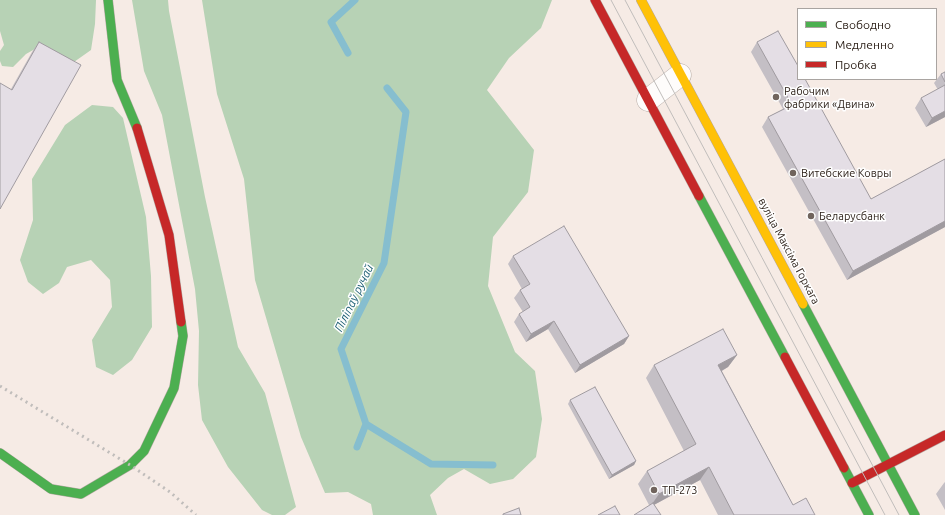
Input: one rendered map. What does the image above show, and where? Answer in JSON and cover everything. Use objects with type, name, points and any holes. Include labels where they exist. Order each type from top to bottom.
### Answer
[{"type":"main road","points":[[0,453],[51,489],[81,494],[130,465],[144,452],[174,388],[183,336],[169,235],[141,136],[117,80],[108,0]]},
{"type":"main road","points":[[595,0],[869,515]]},
{"type":"main road","name":"вуліца Максіма Горкага","points":[[641,0],[915,515]]},
{"type":"main road","points":[[852,483],[945,435]]},
{"type":"street","points":[[648,100],[680,75]]},
{"type":"green space","points":[[0,0],[96,0],[95,24],[91,50],[74,62],[35,49],[26,54],[13,67],[2,66],[0,61],[0,51],[4,45],[0,31]]},
{"type":"green space","points":[[132,0],[168,0],[205,197],[238,347],[265,393],[296,507],[285,515],[272,515],[262,510],[228,467],[202,420],[198,385],[199,331],[195,289],[162,115],[144,71]]},
{"type":"green space","points":[[202,0],[552,0],[541,28],[509,58],[487,90],[534,150],[528,192],[493,237],[488,286],[515,352],[535,371],[542,419],[536,457],[513,479],[490,484],[464,469],[448,478],[430,495],[437,515],[373,515],[371,504],[348,492],[325,493],[301,437],[255,280],[244,179],[217,94]]},
{"type":"green space","points":[[92,105],[113,107],[123,118],[146,217],[151,276],[152,327],[132,360],[113,375],[96,367],[92,340],[112,307],[110,280],[91,260],[67,267],[59,283],[43,294],[28,282],[20,260],[33,220],[32,179],[65,125]]},
{"type":"building","points":[[778,31],[797,64],[797,80],[806,80],[871,199],[945,159],[945,221],[853,271],[768,117],[792,105],[757,42]]},
{"type":"building","points":[[39,42],[81,65],[0,209],[0,83],[12,90]]},
{"type":"building","points":[[945,72],[945,82],[941,74]]},
{"type":"building","points":[[945,85],[945,111],[932,118],[921,98]]},
{"type":"building","points":[[564,226],[629,336],[580,365],[554,321],[531,334],[519,314],[530,307],[520,290],[530,284],[513,256]]},
{"type":"building","points":[[723,329],[737,355],[718,365],[793,505],[806,498],[815,515],[734,515],[709,467],[659,494],[647,471],[696,444],[654,365]]},
{"type":"building","points":[[595,387],[636,461],[612,475],[570,400]]},
{"type":"building","points":[[653,503],[661,515],[634,515]]},
{"type":"building","points":[[615,506],[620,515],[598,515]]},
{"type":"building","points":[[519,508],[521,515],[503,515],[503,514]]},
{"type":"waterway","name":"Піліпаў ручай","points":[[348,53],[331,22],[355,0]]},
{"type":"waterway","name":"Піліпаў ручай","points":[[357,447],[366,424],[341,349],[384,263],[406,112],[387,88]]},
{"type":"waterway","points":[[366,424],[431,464],[493,465]]},
{"type":"tram line","points":[[611,0],[885,515]]},
{"type":"tram line","points":[[625,0],[899,515]]},
{"type":"railway","points":[[0,386],[130,465],[170,492],[196,515]]},
{"type":"traffic: fast","points":[[108,0],[117,80],[137,128]]},
{"type":"traffic: fast","points":[[699,196],[785,357]]},
{"type":"traffic: fast","points":[[803,304],[915,515]]},
{"type":"traffic: fast","points":[[0,453],[51,489],[81,494],[130,465],[144,451],[174,388],[183,336],[181,322]]},
{"type":"traffic: fast","points":[[844,468],[869,515]]},
{"type":"traffic: slow","points":[[641,0],[803,304]]},
{"type":"traffic: jam","points":[[595,0],[699,196]]},
{"type":"traffic: jam","points":[[137,128],[169,235],[181,322]]},
{"type":"traffic: jam","points":[[785,357],[844,468]]},
{"type":"traffic: jam","points":[[852,483],[945,435]]},
{"type":"place","name":"Рабочим фабрики «Двина»","points":[[776,97]]},
{"type":"place","name":"Витебские Ковры","points":[[793,173]]},
{"type":"place","name":"Беларусбанк","points":[[811,216]]},
{"type":"place","name":"ТП-273","points":[[654,490]]}]
